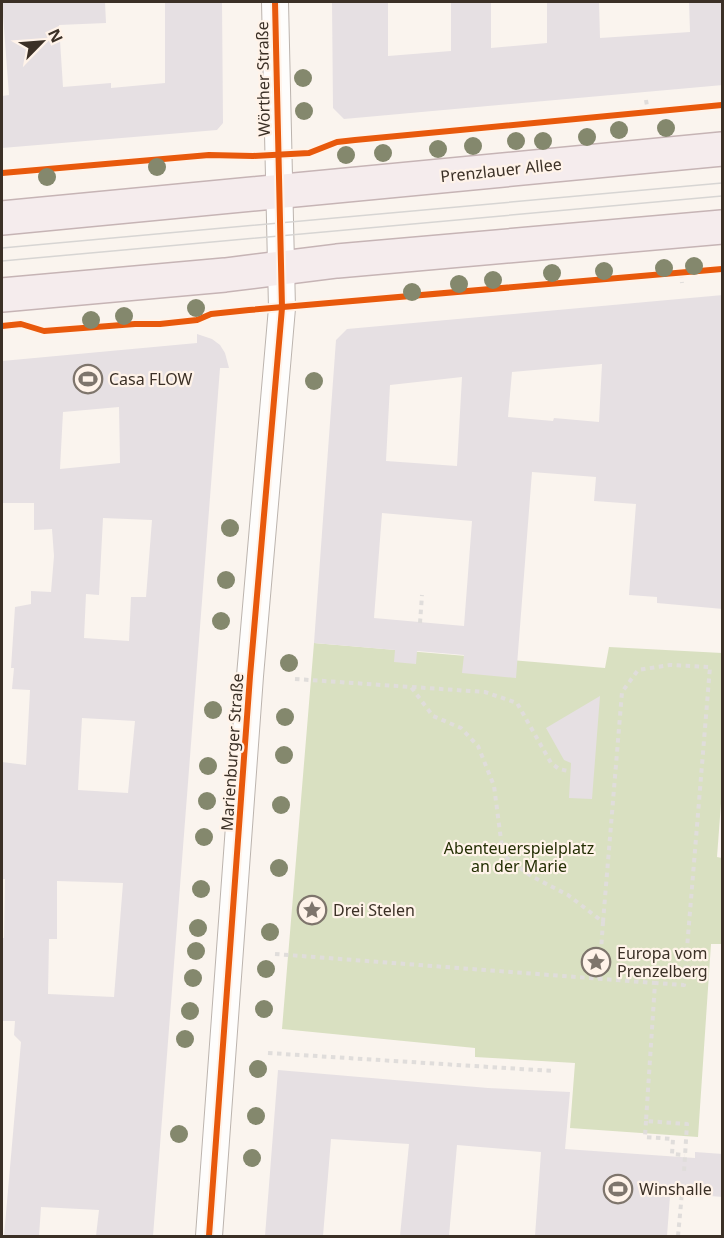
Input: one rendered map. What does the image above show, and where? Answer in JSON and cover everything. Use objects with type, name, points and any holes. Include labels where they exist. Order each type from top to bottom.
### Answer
[{"type":"main road","name":"Prenzlauer Allee","points":[[2,218],[723,149]]},
{"type":"main road","points":[[2,295],[282,270],[337,261],[723,227]]},
{"type":"street","name":"Wörther Straße","points":[[275,2],[276,124],[280,191]]},
{"type":"street","points":[[280,191],[282,270]]},
{"type":"street","name":"Marienburger Straße","points":[[209,1236],[251,666],[282,308],[282,270]]},
{"type":"path","points":[[646,100],[648,112]]},
{"type":"path","points":[[638,113],[657,111]]},
{"type":"path","points":[[670,274],[691,272]]},
{"type":"path","points":[[681,273],[682,283]]},
{"type":"path","points":[[420,623],[422,595]]},
{"type":"path","points":[[275,954],[599,979],[684,985],[710,667],[670,665],[638,670],[622,692],[599,979]]},
{"type":"path","points":[[295,679],[485,692],[517,704],[550,763],[559,770],[568,771]]},
{"type":"path","points":[[411,687],[433,716],[461,728],[478,746],[494,786],[503,855],[531,876],[568,895],[603,922]]},
{"type":"path","points":[[655,983],[645,1137],[673,1139],[672,1154],[685,1155]]},
{"type":"path","points":[[268,1053],[553,1071]]},
{"type":"path","points":[[646,1121],[687,1124],[684,1172]]},
{"type":"path","points":[[678,1236],[683,1182]]},
{"type":"green space","name":"Abenteuerspielplatz an der Marie","points":[[314,643],[605,668],[609,647],[722,653],[722,790],[717,857],[722,858],[722,944],[711,944],[698,1137],[570,1128],[575,1063],[475,1057],[475,1048],[282,1029]]},
{"type":"building","points":[[2,2],[105,2],[106,23],[59,25],[63,87],[111,83],[111,88],[165,83],[165,2],[222,2],[223,123],[217,130],[2,148],[2,96],[9,95]]},
{"type":"building","points":[[332,2],[388,2],[388,56],[451,51],[451,2],[491,2],[491,48],[547,43],[547,3],[549,2],[599,2],[600,38],[690,32],[689,2],[723,2],[723,85],[344,119],[333,108]]},
{"type":"building","points":[[723,295],[723,609],[657,603],[657,597],[629,595],[636,504],[594,501],[596,477],[532,472],[516,678],[462,673],[464,655],[417,651],[416,664],[394,662],[395,650],[314,643],[336,340],[347,329]],"holes":[[[602,364],[599,422],[508,417],[512,372]],[[462,377],[457,466],[386,461],[390,385]],[[382,513],[472,521],[464,626],[374,618]]]},
{"type":"building","points":[[197,334],[212,339],[220,345],[229,368],[220,368],[153,1236],[96,1236],[99,1210],[41,1207],[39,1236],[4,1236],[21,1042],[14,1035],[15,1021],[2,1021],[5,879],[2,879],[2,762],[26,765],[30,690],[12,689],[15,607],[31,604],[31,591],[51,592],[54,556],[52,529],[34,530],[34,503],[2,503],[2,361],[197,343]],"holes":[[[119,407],[120,463],[60,469],[63,412]],[[103,518],[152,520],[146,597],[131,597],[129,641],[84,638],[86,594],[99,595]],[[82,718],[135,721],[128,793],[78,790]],[[57,881],[123,883],[114,997],[48,994],[49,939],[57,939]]]},
{"type":"building","points":[[600,696],[592,799],[569,798],[571,763],[564,760],[546,728]]},
{"type":"building","points":[[278,1070],[488,1088],[570,1092],[565,1149],[695,1158],[695,1152],[723,1154],[723,1197],[674,1193],[670,1196],[667,1236],[535,1236],[541,1152],[457,1145],[449,1236],[400,1236],[409,1144],[331,1139],[323,1236],[265,1236]]},
{"type":"tram line","points":[[2,248],[722,183]]},
{"type":"tram line","points":[[2,261],[722,196]]},
{"type":"cycle path","points":[[209,1236],[250,676],[282,308],[275,2]]},
{"type":"cycle path","points":[[2,173],[209,155],[253,156],[309,153],[337,142],[722,105]]},
{"type":"cycle path","points":[[2,326],[21,324],[44,331],[160,324],[197,320],[211,314],[249,310],[722,269]]},
{"type":"place","name":"Casa FLOW","points":[[88,379]]},
{"type":"place","name":"Drei Stelen","points":[[312,910]]},
{"type":"place","name":"Europa vom Prenzelberg","points":[[596,962]]},
{"type":"place","name":"Winshalle","points":[[618,1189]]}]
